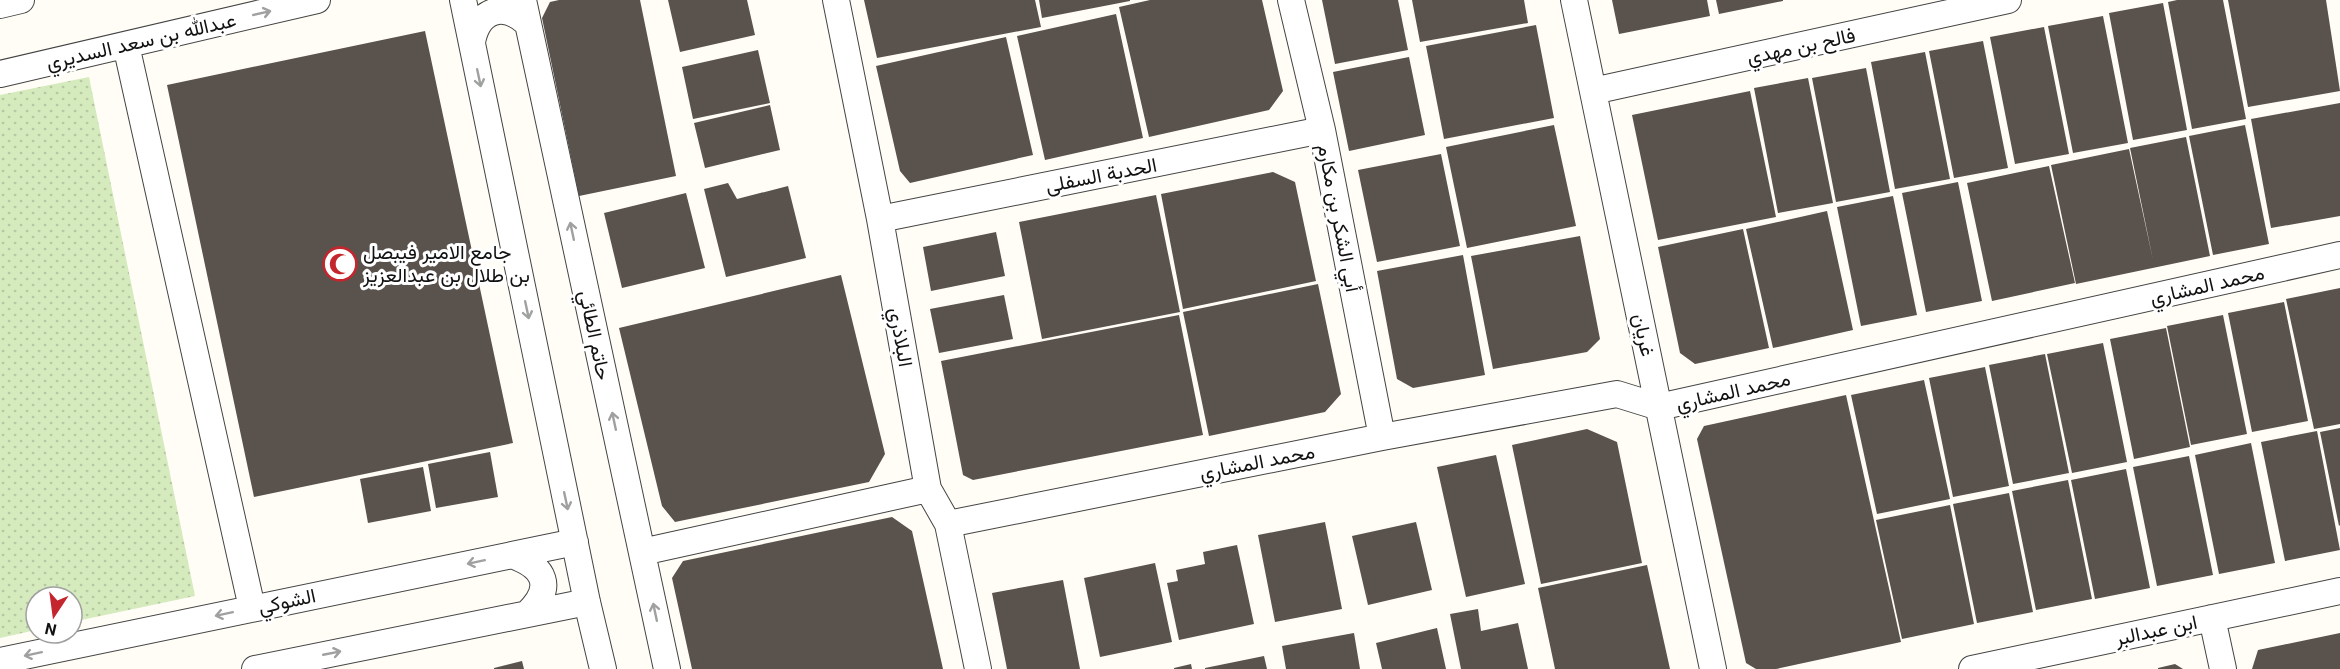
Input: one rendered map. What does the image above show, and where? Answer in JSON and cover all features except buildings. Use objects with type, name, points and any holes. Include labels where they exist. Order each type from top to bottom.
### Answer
[{"type":"street","points":[[0,5],[21,0]]},
{"type":"street","name":"عبدالله بن سعد السديري","points":[[0,74],[317,0]]},
{"type":"street","points":[[463,0],[587,602],[603,669]]},
{"type":"street","name":"البلاذري","points":[[836,0],[880,219],[928,489],[948,524],[978,669]]},
{"type":"street","name":"أبي الشكر بن مكارم","points":[[1291,0],[1322,130],[1382,437]]},
{"type":"street","name":"غريان","points":[[1574,0],[1713,669]]},
{"type":"street","name":"فالح بن مهدي","points":[[1593,91],[2008,0]]},
{"type":"street","points":[[472,42],[478,23],[485,16],[506,10],[516,13],[525,11]]},
{"type":"street","name":"حاتم الطائي","points":[[525,11],[667,669]]},
{"type":"street","points":[[126,45],[252,608]]},
{"type":"street","name":"الحدبة السفلى","points":[[880,219],[1322,130]]},
{"type":"street","name":"محمد المشاري","points":[[948,524],[1382,437],[1617,394],[1659,407],[2340,255]]},
{"type":"street","points":[[642,552],[928,489]]},
{"type":"street","name":"الشوكي","points":[[0,661],[575,542]]},
{"type":"street","points":[[512,555],[535,565],[544,582],[541,598],[528,614]]},
{"type":"street","name":"ابن عبدالبر","points":[[1988,667],[2340,591]]},
{"type":"street","points":[[255,669],[587,602]]},
{"type":"street","points":[[2212,618],[2223,669]]},
{"type":"green space","points":[[89,77],[195,596],[84,619],[84,585],[24,585],[24,633],[0,638],[0,95]]},
{"type":"place","name":"جامع الامير فيبصل بن طلال بن عبدالعزيز","points":[[340,264]]}]
